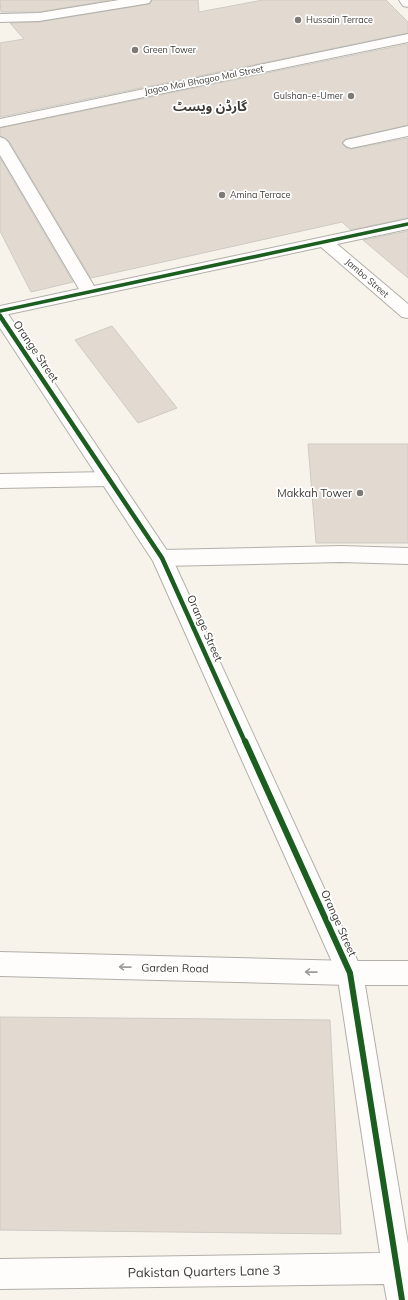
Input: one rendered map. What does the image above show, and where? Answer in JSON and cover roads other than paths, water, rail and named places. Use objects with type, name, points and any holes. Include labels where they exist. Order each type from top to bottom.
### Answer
[{"type":"street","points":[[0,23],[144,0]]},
{"type":"street","points":[[0,18],[39,17]]},
{"type":"street","name":"Jagoo Mai Bhagoo Mal Street","points":[[0,123],[408,38]]},
{"type":"street","points":[[351,143],[408,131]]},
{"type":"street","points":[[0,142],[89,291]]},
{"type":"street","points":[[0,311],[408,224]]},
{"type":"street","name":"Jambo Street","points":[[325,242],[408,313]]},
{"type":"street","name":"Orange Street","points":[[0,315],[162,558],[350,973],[402,1269],[402,1300]]},
{"type":"street","points":[[0,481],[109,479]]},
{"type":"street","points":[[162,558],[341,554],[408,556]]},
{"type":"street","name":"Garden Road","points":[[0,964],[350,973],[408,973]]},
{"type":"street","name":"Pakistan Quarters Lane 3","points":[[0,1274],[402,1269]]},
{"type":"place","name":"Hussain Terrace","points":[[298,20]]},
{"type":"place","name":"Green Tower","points":[[135,50]]},
{"type":"place","name":"Gulshan-e-Umer","points":[[351,96]]},
{"type":"place","name":"Amina Terrace","points":[[222,195]]},
{"type":"place","name":"Makkah Tower","points":[[360,493]]},
{"type":"district","name":"گارڈن ویسٹ","points":[[210,106]]}]
